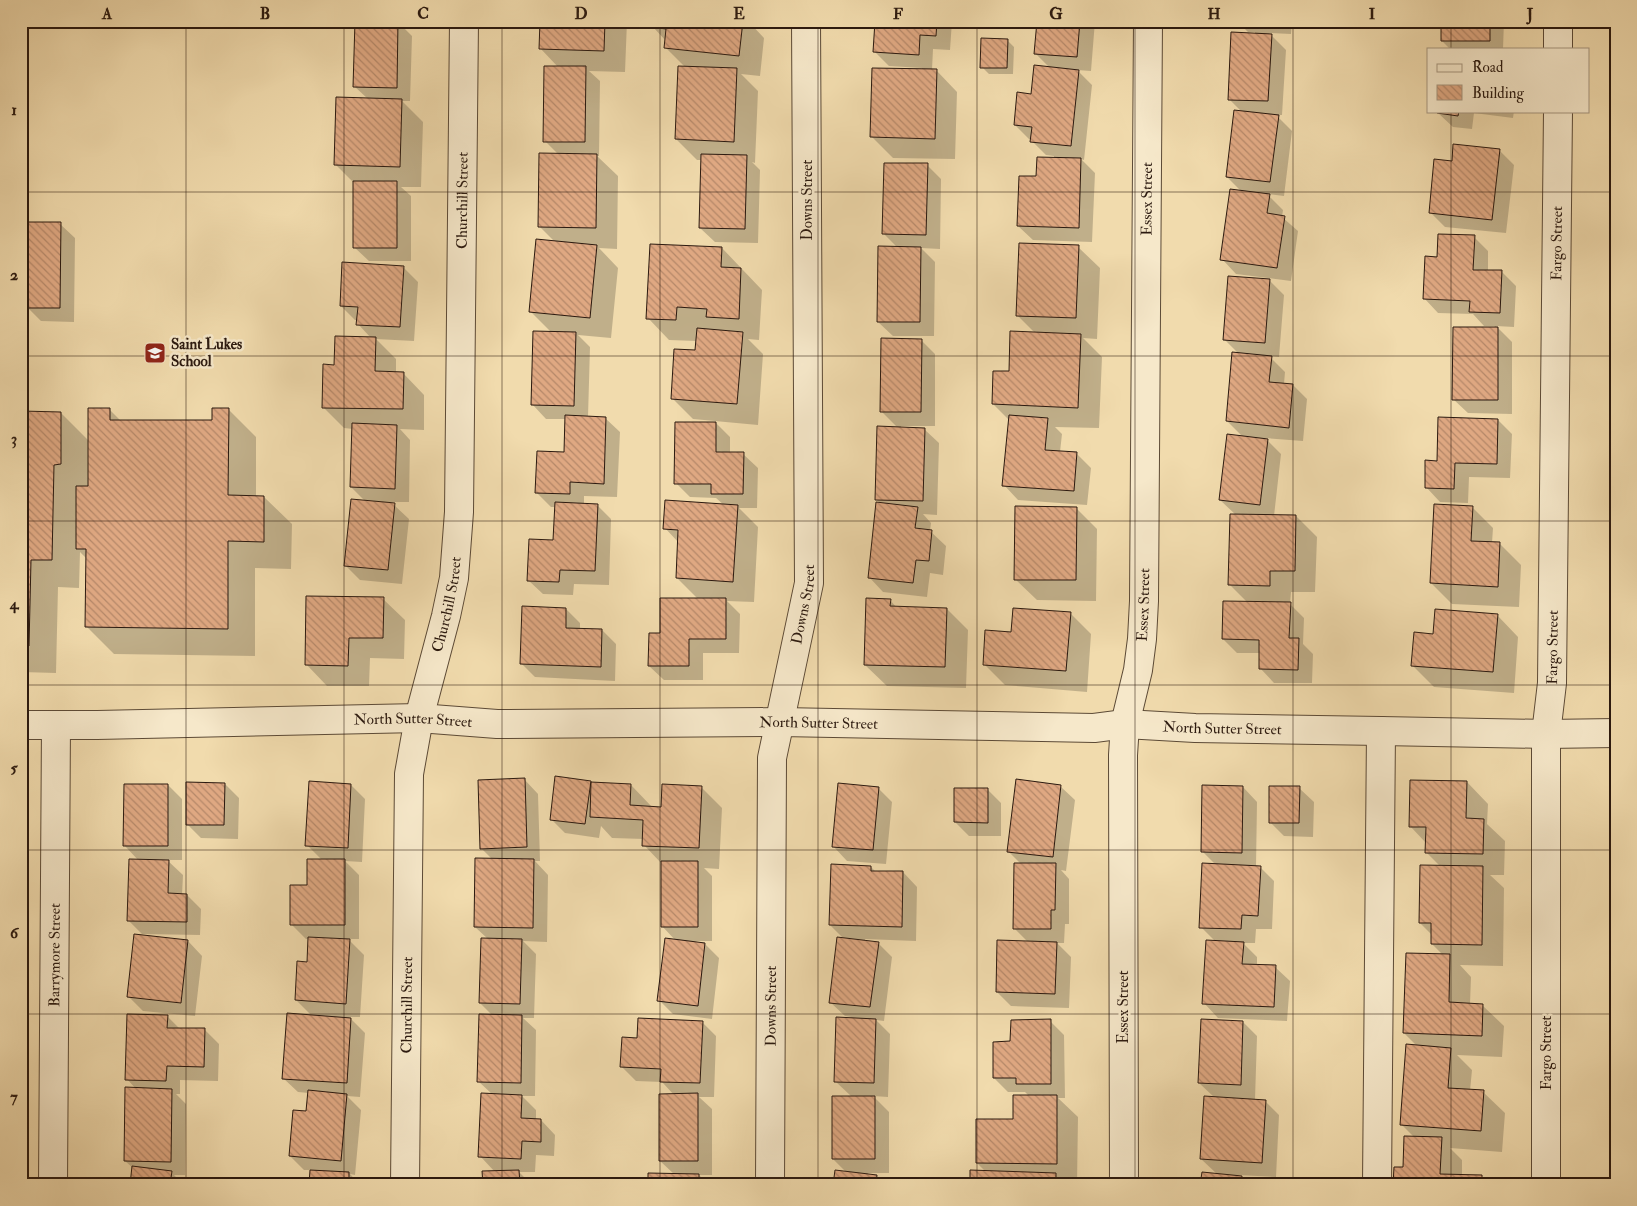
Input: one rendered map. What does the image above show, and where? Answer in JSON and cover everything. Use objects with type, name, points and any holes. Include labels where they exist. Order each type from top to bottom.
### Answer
[{"type":"street","name":"Churchill Street","points":[[405,1185],[409,774],[419,718],[454,578],[459,512],[464,21]]},
{"type":"street","name":"Downs Street","points":[[770,1185],[772,758],[781,722],[808,583],[806,21]]},
{"type":"street","name":"Essex Street","points":[[1124,1185],[1123,755],[1125,724],[1138,670],[1144,601],[1148,21]]},
{"type":"street","points":[[1558,21],[1558,48]]},
{"type":"street","name":"Fargo Street","points":[[1546,1185],[1546,734],[1552,683],[1558,112]]},
{"type":"street","name":"North Sutter Street","points":[[21,725],[419,718],[497,724],[781,722],[1094,728],[1125,724],[1195,728],[1546,734],[1616,733]]},
{"type":"street","name":"Barrymore Street","points":[[54,1185],[56,725]]},
{"type":"street","points":[[1377,1185],[1381,731]]},
{"type":"building","points":[[355,21],[398,21],[397,88],[353,87]]},
{"type":"building","points":[[540,21],[605,21],[604,51],[539,49]]},
{"type":"building","points":[[652,21],[743,21],[739,56],[664,48],[666,29],[651,27]]},
{"type":"building","points":[[875,21],[937,21],[936,36],[920,35],[919,55],[873,52]]},
{"type":"building","points":[[1037,21],[1080,21],[1077,57],[1034,54]]},
{"type":"building","points":[[1441,21],[1490,21],[1490,41],[1441,41]]},
{"type":"building","points":[[1231,32],[1272,34],[1268,101],[1228,100]]},
{"type":"building","points":[[981,38],[1008,39],[1007,68],[980,68]]},
{"type":"building","points":[[1034,65],[1079,70],[1071,146],[1030,142],[1032,127],[1014,125],[1017,92],[1031,94]]},
{"type":"building","points":[[544,66],[586,66],[585,142],[543,142]]},
{"type":"building","points":[[678,66],[737,68],[734,142],[675,139]]},
{"type":"building","points":[[872,68],[937,69],[935,139],[870,137]]},
{"type":"building","points":[[336,97],[402,99],[400,167],[334,165]]},
{"type":"building","points":[[1234,110],[1279,115],[1270,182],[1226,177]]},
{"type":"building","points":[[1437,112],[1459,112],[1458,116]]},
{"type":"building","points":[[1453,144],[1500,149],[1492,220],[1429,213],[1434,159],[1452,161]]},
{"type":"building","points":[[539,153],[597,154],[596,228],[538,227]]},
{"type":"building","points":[[701,154],[747,155],[745,229],[699,228]]},
{"type":"building","points":[[1037,157],[1081,158],[1079,228],[1017,226],[1019,176],[1036,176]]},
{"type":"building","points":[[884,163],[928,163],[926,235],[882,234]]},
{"type":"building","points":[[353,181],[397,181],[397,248],[353,248]]},
{"type":"building","points":[[1230,189],[1270,194],[1267,213],[1285,216],[1277,268],[1220,260]]},
{"type":"building","points":[[27,222],[61,222],[60,308],[26,308]]},
{"type":"building","points":[[1438,234],[1475,235],[1473,270],[1502,270],[1500,313],[1469,312],[1470,301],[1423,299],[1425,256],[1437,257]]},
{"type":"building","points":[[536,239],[597,245],[590,318],[529,312]]},
{"type":"building","points":[[1019,243],[1079,245],[1076,318],[1016,316]]},
{"type":"building","points":[[650,244],[722,247],[721,267],[741,268],[739,319],[706,317],[707,309],[677,307],[676,320],[646,319]]},
{"type":"building","points":[[878,246],[921,247],[920,322],[877,322]]},
{"type":"building","points":[[342,262],[404,266],[400,327],[356,325],[358,307],[340,306]]},
{"type":"building","points":[[1228,276],[1270,279],[1265,343],[1223,340]]},
{"type":"building","points":[[1453,327],[1498,327],[1498,400],[1452,400]]},
{"type":"building","points":[[697,328],[743,332],[737,404],[671,399],[674,349],[695,350]]},
{"type":"building","points":[[533,331],[576,332],[574,406],[531,405]]},
{"type":"building","points":[[1010,331],[1081,334],[1078,408],[992,404],[993,371],[1009,371]]},
{"type":"building","points":[[335,336],[376,337],[375,371],[404,372],[403,409],[322,408],[323,364],[334,365]]},
{"type":"building","points":[[881,338],[922,339],[921,412],[880,412]]},
{"type":"building","points":[[1232,352],[1272,356],[1269,382],[1293,384],[1289,428],[1226,421]]},
{"type":"building","points":[[88,408],[110,408],[110,420],[212,420],[212,408],[229,408],[228,495],[264,496],[264,542],[228,541],[228,629],[85,627],[86,549],[76,549],[76,486],[88,486]]},
{"type":"building","points":[[21,411],[61,412],[61,464],[54,465],[52,560],[31,560],[29,646],[21,646]]},
{"type":"building","points":[[565,415],[606,417],[604,484],[570,482],[570,494],[535,493],[537,451],[564,452]]},
{"type":"building","points":[[1009,415],[1048,418],[1045,450],[1077,452],[1074,491],[1002,486]]},
{"type":"building","points":[[1438,417],[1498,419],[1497,464],[1455,463],[1454,489],[1425,488],[1425,460],[1437,461]]},
{"type":"building","points":[[675,422],[716,422],[716,452],[744,452],[743,494],[711,494],[711,484],[674,484]]},
{"type":"building","points":[[352,423],[397,425],[395,489],[350,487]]},
{"type":"building","points":[[877,426],[925,428],[923,501],[875,500]]},
{"type":"building","points":[[1227,434],[1268,439],[1260,505],[1219,500]]},
{"type":"building","points":[[351,499],[395,503],[388,570],[344,566]]},
{"type":"building","points":[[665,500],[738,505],[733,582],[676,578],[678,530],[663,529]]},
{"type":"building","points":[[555,502],[598,504],[595,571],[560,570],[559,582],[527,581],[529,539],[553,540]]},
{"type":"building","points":[[876,502],[918,507],[915,528],[932,530],[929,561],[916,560],[913,583],[868,578]]},
{"type":"building","points":[[1434,504],[1473,506],[1471,541],[1500,542],[1498,587],[1430,583]]},
{"type":"building","points":[[1015,506],[1077,507],[1076,580],[1014,580]]},
{"type":"building","points":[[1230,514],[1296,515],[1295,571],[1270,571],[1270,586],[1228,585]]},
{"type":"building","points":[[306,596],[384,597],[383,638],[349,638],[348,666],[305,665]]},
{"type":"building","points":[[660,598],[726,598],[726,639],[689,639],[689,666],[648,666],[649,633],[660,633]]},
{"type":"building","points":[[866,598],[891,599],[890,606],[947,608],[945,667],[864,665]]},
{"type":"building","points":[[1223,601],[1291,602],[1289,638],[1299,638],[1298,670],[1259,669],[1259,640],[1222,639]]},
{"type":"building","points":[[522,606],[566,608],[566,628],[602,629],[601,667],[520,664]]},
{"type":"building","points":[[1013,608],[1071,612],[1066,671],[983,665],[985,630],[1011,632]]},
{"type":"building","points":[[1435,609],[1498,614],[1493,672],[1411,666],[1414,632],[1433,634]]},
{"type":"building","points":[[555,776],[591,781],[585,824],[550,820]]},
{"type":"building","points":[[525,778],[527,847],[480,849],[478,780]]},
{"type":"building","points":[[1016,779],[1061,785],[1053,857],[1007,852]]},
{"type":"building","points":[[1410,780],[1467,781],[1466,818],[1484,819],[1483,854],[1425,853],[1426,827],[1409,827]]},
{"type":"building","points":[[309,781],[351,784],[348,848],[305,846]]},
{"type":"building","points":[[186,782],[225,783],[224,825],[186,825]]},
{"type":"building","points":[[591,782],[631,784],[630,805],[661,807],[662,784],[702,786],[699,848],[642,846],[643,820],[590,817]]},
{"type":"building","points":[[838,783],[879,787],[873,850],[832,847]]},
{"type":"building","points":[[124,784],[168,784],[168,846],[123,846]]},
{"type":"building","points":[[1202,785],[1243,786],[1242,853],[1201,852]]},
{"type":"building","points":[[1269,786],[1300,786],[1299,823],[1269,823]]},
{"type":"building","points":[[954,788],[988,788],[988,823],[954,822]]},
{"type":"building","points":[[475,858],[534,859],[533,928],[474,927]]},
{"type":"building","points":[[129,859],[169,860],[168,893],[187,894],[187,922],[127,921]]},
{"type":"building","points":[[307,859],[345,859],[345,925],[290,925],[290,885],[307,885]]},
{"type":"building","points":[[661,861],[698,861],[698,927],[661,927]]},
{"type":"building","points":[[1014,863],[1056,863],[1055,910],[1051,910],[1051,929],[1013,929]]},
{"type":"building","points":[[1202,863],[1261,866],[1258,916],[1242,915],[1241,929],[1199,928]]},
{"type":"building","points":[[831,864],[871,866],[871,871],[903,871],[902,927],[829,925]]},
{"type":"building","points":[[1420,865],[1483,866],[1482,945],[1431,944],[1431,923],[1419,923]]},
{"type":"building","points":[[134,934],[188,940],[181,1003],[127,997]]},
{"type":"building","points":[[308,937],[350,939],[346,1004],[295,1000],[297,961],[307,962]]},
{"type":"building","points":[[837,937],[879,942],[870,1007],[829,1003]]},
{"type":"building","points":[[481,938],[522,939],[520,1004],[479,1003]]},
{"type":"building","points":[[665,938],[705,943],[698,1006],[657,1001]]},
{"type":"building","points":[[997,940],[1057,942],[1055,994],[996,992]]},
{"type":"building","points":[[1206,940],[1244,942],[1242,964],[1276,965],[1274,1007],[1202,1004]]},
{"type":"building","points":[[1406,953],[1450,954],[1449,1002],[1483,1004],[1482,1036],[1403,1033]]},
{"type":"building","points":[[287,1013],[351,1018],[347,1083],[282,1079]]},
{"type":"building","points":[[127,1014],[168,1015],[167,1028],[205,1028],[204,1067],[167,1066],[166,1081],[125,1080]]},
{"type":"building","points":[[479,1014],[522,1015],[521,1083],[477,1082]]},
{"type":"building","points":[[836,1017],[876,1019],[874,1083],[834,1082]]},
{"type":"building","points":[[638,1018],[703,1021],[700,1083],[660,1082],[661,1069],[620,1067],[622,1037],[637,1038]]},
{"type":"building","points":[[1051,1019],[1051,1084],[1016,1084],[1016,1078],[993,1078],[993,1042],[1010,1041],[1011,1020]]},
{"type":"building","points":[[1201,1019],[1243,1021],[1241,1085],[1198,1083]]},
{"type":"building","points":[[1406,1044],[1451,1048],[1448,1088],[1484,1090],[1481,1131],[1400,1125]]},
{"type":"building","points":[[125,1087],[172,1089],[171,1162],[124,1161]]},
{"type":"building","points":[[308,1090],[347,1094],[341,1161],[289,1156],[293,1110],[306,1111]]},
{"type":"building","points":[[481,1093],[522,1095],[521,1118],[541,1119],[541,1142],[522,1141],[521,1159],[478,1157]]},
{"type":"building","points":[[698,1093],[698,1161],[659,1161],[659,1094]]},
{"type":"building","points":[[1013,1095],[1057,1095],[1057,1164],[976,1163],[976,1119],[1013,1119]]},
{"type":"building","points":[[832,1096],[875,1096],[875,1159],[832,1159]]},
{"type":"building","points":[[1204,1096],[1266,1100],[1262,1163],[1200,1159]]},
{"type":"building","points":[[1404,1136],[1442,1137],[1440,1174],[1482,1175],[1482,1185],[1393,1185],[1394,1167],[1403,1167]]},
{"type":"building","points":[[132,1166],[172,1171],[170,1185],[130,1185]]},
{"type":"building","points":[[310,1170],[349,1172],[349,1185],[309,1185]]},
{"type":"building","points":[[519,1170],[520,1185],[483,1185],[482,1171]]},
{"type":"building","points":[[835,1170],[877,1175],[876,1185],[833,1185]]},
{"type":"building","points":[[970,1170],[1056,1173],[1056,1185],[970,1185]]},
{"type":"building","points":[[1202,1172],[1242,1176],[1241,1185],[1200,1185]]},
{"type":"building","points":[[648,1173],[699,1174],[699,1185],[648,1185]]},
{"type":"place","name":"Saint Lukes School","points":[[155,353]]}]
